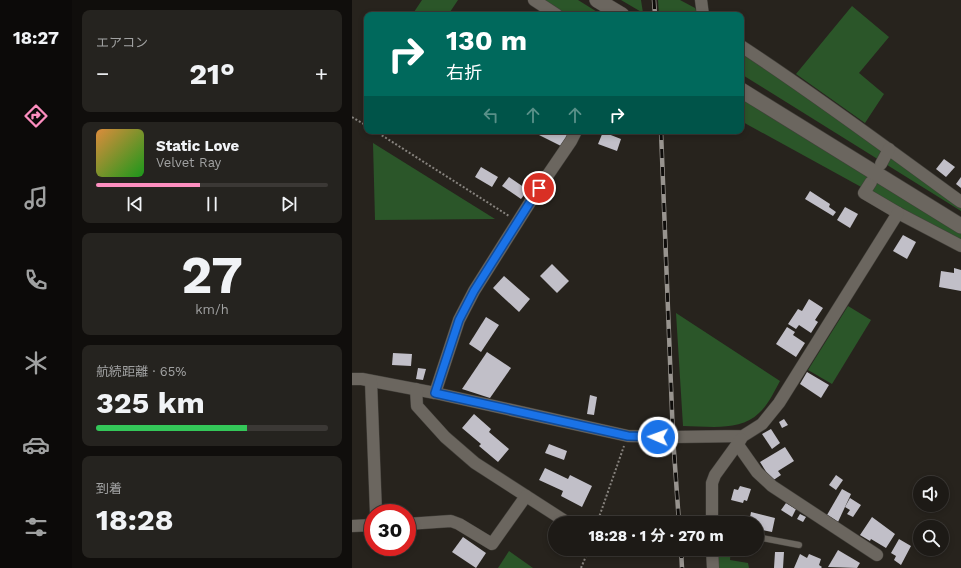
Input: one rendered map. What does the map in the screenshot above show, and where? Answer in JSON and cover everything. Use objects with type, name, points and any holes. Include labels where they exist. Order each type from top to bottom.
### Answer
[{"type":"street","points":[[534,0],[552,12]]},
{"type":"street","points":[[597,0],[618,12]]},
{"type":"street","points":[[701,0],[703,12]]},
{"type":"street","points":[[744,48],[784,74],[890,149],[961,202]]},
{"type":"street","points":[[744,92],[961,226]]},
{"type":"street","points":[[435,393],[459,320],[474,291],[519,222],[539,188],[572,142],[575,134]]},
{"type":"street","points":[[881,164],[890,149]]},
{"type":"street","points":[[871,182],[864,193],[898,213],[961,246]]},
{"type":"street","points":[[712,516],[712,483],[715,474],[741,440],[762,424],[779,402],[898,213]]},
{"type":"street","points":[[352,379],[416,389],[628,436],[741,440]]},
{"type":"street","points":[[371,381],[376,504]]},
{"type":"street","points":[[416,389],[417,406],[445,437],[475,463],[557,516]]},
{"type":"street","points":[[741,440],[757,472],[772,486],[877,555]]},
{"type":"street","points":[[416,524],[451,522],[459,524],[492,544],[526,496]]},
{"type":"street","points":[[352,526],[364,525]]},
{"type":"street","points":[[712,556],[712,568]]},
{"type":"lane","points":[[764,538],[799,545]]},
{"type":"path","points":[[352,117],[364,124]]},
{"type":"path","points":[[379,134],[519,222]]},
{"type":"path","points":[[599,516],[628,436]]},
{"type":"path","points":[[581,568],[586,556]]},
{"type":"green space","points":[[422,0],[458,0],[450,12],[414,12]]},
{"type":"green space","points":[[543,0],[578,0],[597,12],[561,12]]},
{"type":"green space","points":[[621,0],[641,0],[643,12]]},
{"type":"green space","points":[[658,0],[680,0],[695,8],[697,12],[659,12]]},
{"type":"green space","points":[[852,6],[889,37],[859,73],[884,94],[865,123],[796,74]]},
{"type":"green space","points":[[744,52],[961,207],[961,211],[744,76]]},
{"type":"green space","points":[[744,98],[871,177],[863,188],[744,123]]},
{"type":"green space","points":[[373,143],[495,219],[375,220]]},
{"type":"green space","points":[[876,179],[961,232],[961,241],[869,192]]},
{"type":"green space","points":[[848,306],[871,320],[832,384],[808,370]]},
{"type":"green space","points":[[676,313],[780,381],[771,398],[759,413],[743,423],[723,427],[683,426]]},
{"type":"green space","points":[[509,551],[533,568],[498,568]]},
{"type":"green space","points":[[717,556],[730,556],[730,560],[748,563],[749,568],[718,568]]},
{"type":"building","points":[[537,134],[566,134],[569,136],[563,147]]},
{"type":"building","points":[[602,134],[608,134],[621,139],[617,151],[598,144]]},
{"type":"building","points":[[944,159],[955,167],[946,177],[936,169]]},
{"type":"building","points":[[481,167],[498,177],[492,187],[475,177]]},
{"type":"building","points":[[509,177],[528,190],[521,199],[502,186]]},
{"type":"building","points":[[961,177],[961,188],[956,184]]},
{"type":"building","points":[[810,191],[830,204],[829,207],[836,212],[833,216],[805,199]]},
{"type":"building","points":[[845,207],[858,214],[850,228],[837,220]]},
{"type":"building","points":[[903,235],[916,242],[907,259],[893,251]]},
{"type":"building","points":[[552,264],[569,281],[557,293],[540,276]]},
{"type":"building","points":[[954,268],[961,270],[961,291],[939,287],[941,271],[954,273]]},
{"type":"building","points":[[504,276],[530,299],[519,312],[493,288]]},
{"type":"building","points":[[809,299],[823,308],[815,320],[818,322],[811,333],[799,325],[796,329],[788,324],[798,309],[802,311]]},
{"type":"building","points":[[486,317],[499,325],[481,352],[469,344]]},
{"type":"building","points":[[787,327],[795,332],[793,335],[805,343],[796,357],[776,344]]},
{"type":"building","points":[[487,352],[511,368],[490,398],[462,389]]},
{"type":"building","points":[[393,353],[412,354],[411,366],[392,365]]},
{"type":"building","points":[[418,368],[426,369],[423,380],[416,379]]},
{"type":"building","points":[[807,372],[829,385],[821,398],[800,384]]},
{"type":"building","points":[[590,395],[597,397],[594,415],[587,414]]},
{"type":"building","points":[[474,414],[491,429],[489,432],[509,449],[498,462],[479,446],[481,444],[462,428]]},
{"type":"building","points":[[784,419],[788,425],[782,428],[779,422]]},
{"type":"building","points":[[771,429],[780,443],[772,449],[762,434]]},
{"type":"building","points":[[549,444],[567,451],[564,460],[545,453]]},
{"type":"building","points":[[785,447],[794,461],[778,471],[781,475],[772,481],[760,462]]},
{"type":"building","points":[[545,468],[568,479],[570,475],[592,486],[582,507],[561,496],[563,491],[539,480]]},
{"type":"building","points":[[836,475],[843,480],[836,490],[829,485]]},
{"type":"building","points":[[740,486],[751,489],[747,501],[744,500],[743,503],[731,500],[734,489],[738,490]]},
{"type":"building","points":[[842,489],[851,494],[838,522],[827,515]]},
{"type":"building","points":[[850,498],[861,505],[853,517],[847,514],[850,510],[845,507]]},
{"type":"building","points":[[786,503],[796,509],[792,517],[781,510]]},
{"type":"building","points":[[751,512],[775,518],[772,532],[764,530],[764,516],[750,516]]},
{"type":"building","points":[[800,514],[806,517],[803,522],[797,519]]},
{"type":"building","points":[[872,517],[895,534],[886,548],[871,539],[870,541],[860,535]]},
{"type":"building","points":[[463,537],[486,553],[476,568],[452,552]]},
{"type":"building","points":[[899,539],[911,546],[901,565],[894,560],[896,556],[891,553]]},
{"type":"building","points":[[838,550],[860,563],[857,568],[828,567]]},
{"type":"building","points":[[775,552],[784,552],[783,568],[774,568]]},
{"type":"building","points":[[800,554],[807,558],[809,554],[821,559],[819,565],[822,567],[794,568]]},
{"type":"railway","points":[[654,0],[655,12]]},
{"type":"railway","points":[[661,134],[673,437],[679,516]]},
{"type":"railway","points":[[681,556],[682,568]]},
{"type":"route","points":[[539,188],[519,222],[474,291],[459,320],[435,393],[628,436],[658,437]]}]
